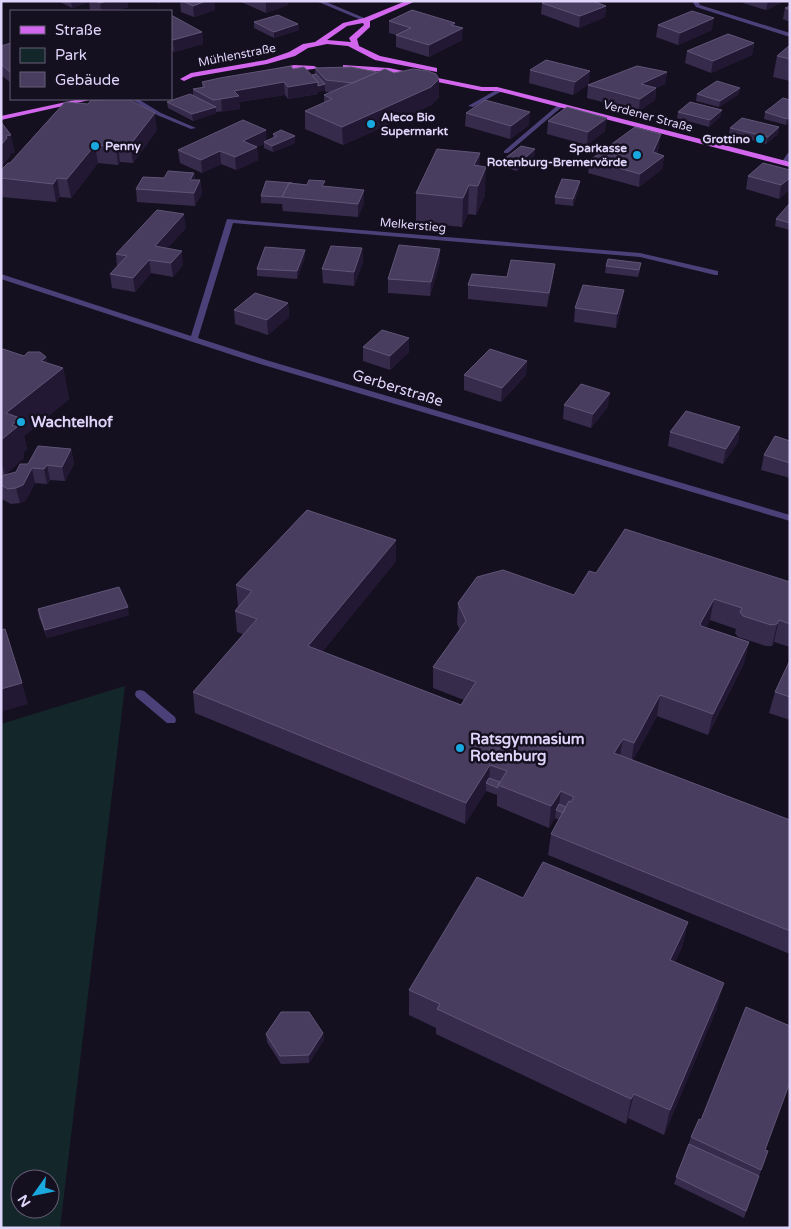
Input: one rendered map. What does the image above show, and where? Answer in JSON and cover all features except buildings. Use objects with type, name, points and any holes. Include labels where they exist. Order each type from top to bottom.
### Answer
[{"type":"main road","points":[[319,42],[345,24],[366,20],[413,1]]},
{"type":"main road","points":[[359,49],[353,38],[368,26],[366,20]]},
{"type":"main road","name":"Verdener Straße","points":[[319,42],[340,42],[385,60],[469,79],[500,90],[787,164]]},
{"type":"main road","name":"Mühlenstraße","points":[[252,74],[194,81],[180,80],[190,76],[272,61],[295,53],[302,47],[319,42]]},
{"type":"main road","name":"Verdener Straße","points":[[359,49],[363,54],[361,60],[342,68],[376,68],[482,89],[500,90]]},
{"type":"main road","points":[[295,53],[297,61],[314,68]]},
{"type":"main road","name":"Mühlenstraße","points":[[266,72],[294,67],[322,69]]},
{"type":"main road","points":[[1,118],[85,100]]},
{"type":"street","points":[[319,1],[366,20]]},
{"type":"street","points":[[695,1],[698,6],[790,35]]},
{"type":"street","points":[[471,106],[500,90]]},
{"type":"street","points":[[136,100],[159,114],[193,128]]},
{"type":"street","points":[[506,152],[560,106]]},
{"type":"street","points":[[787,164],[790,154]]},
{"type":"street","name":"Melkerstieg","points":[[194,338],[230,221],[640,255],[715,273]]},
{"type":"street","name":"Gerberstraße","points":[[1,276],[263,362],[790,518]]},
{"type":"street","points":[[140,694],[172,720]]},
{"type":"green space","points":[[125,686],[60,1228],[1,1228],[1,724]]},
{"type":"place","name":"Aleco Bio Supermarkt","points":[[371,124]]},
{"type":"place","name":"Grottino","points":[[760,139]]},
{"type":"place","name":"Penny","points":[[95,146]]},
{"type":"place","name":"Sparkasse Rotenburg-Bremervörde","points":[[637,155]]},
{"type":"place","name":"Wachtelhof","points":[[21,422]]},
{"type":"place","name":"Ratsgymnasium Rotenburg","points":[[460,748]]}]
